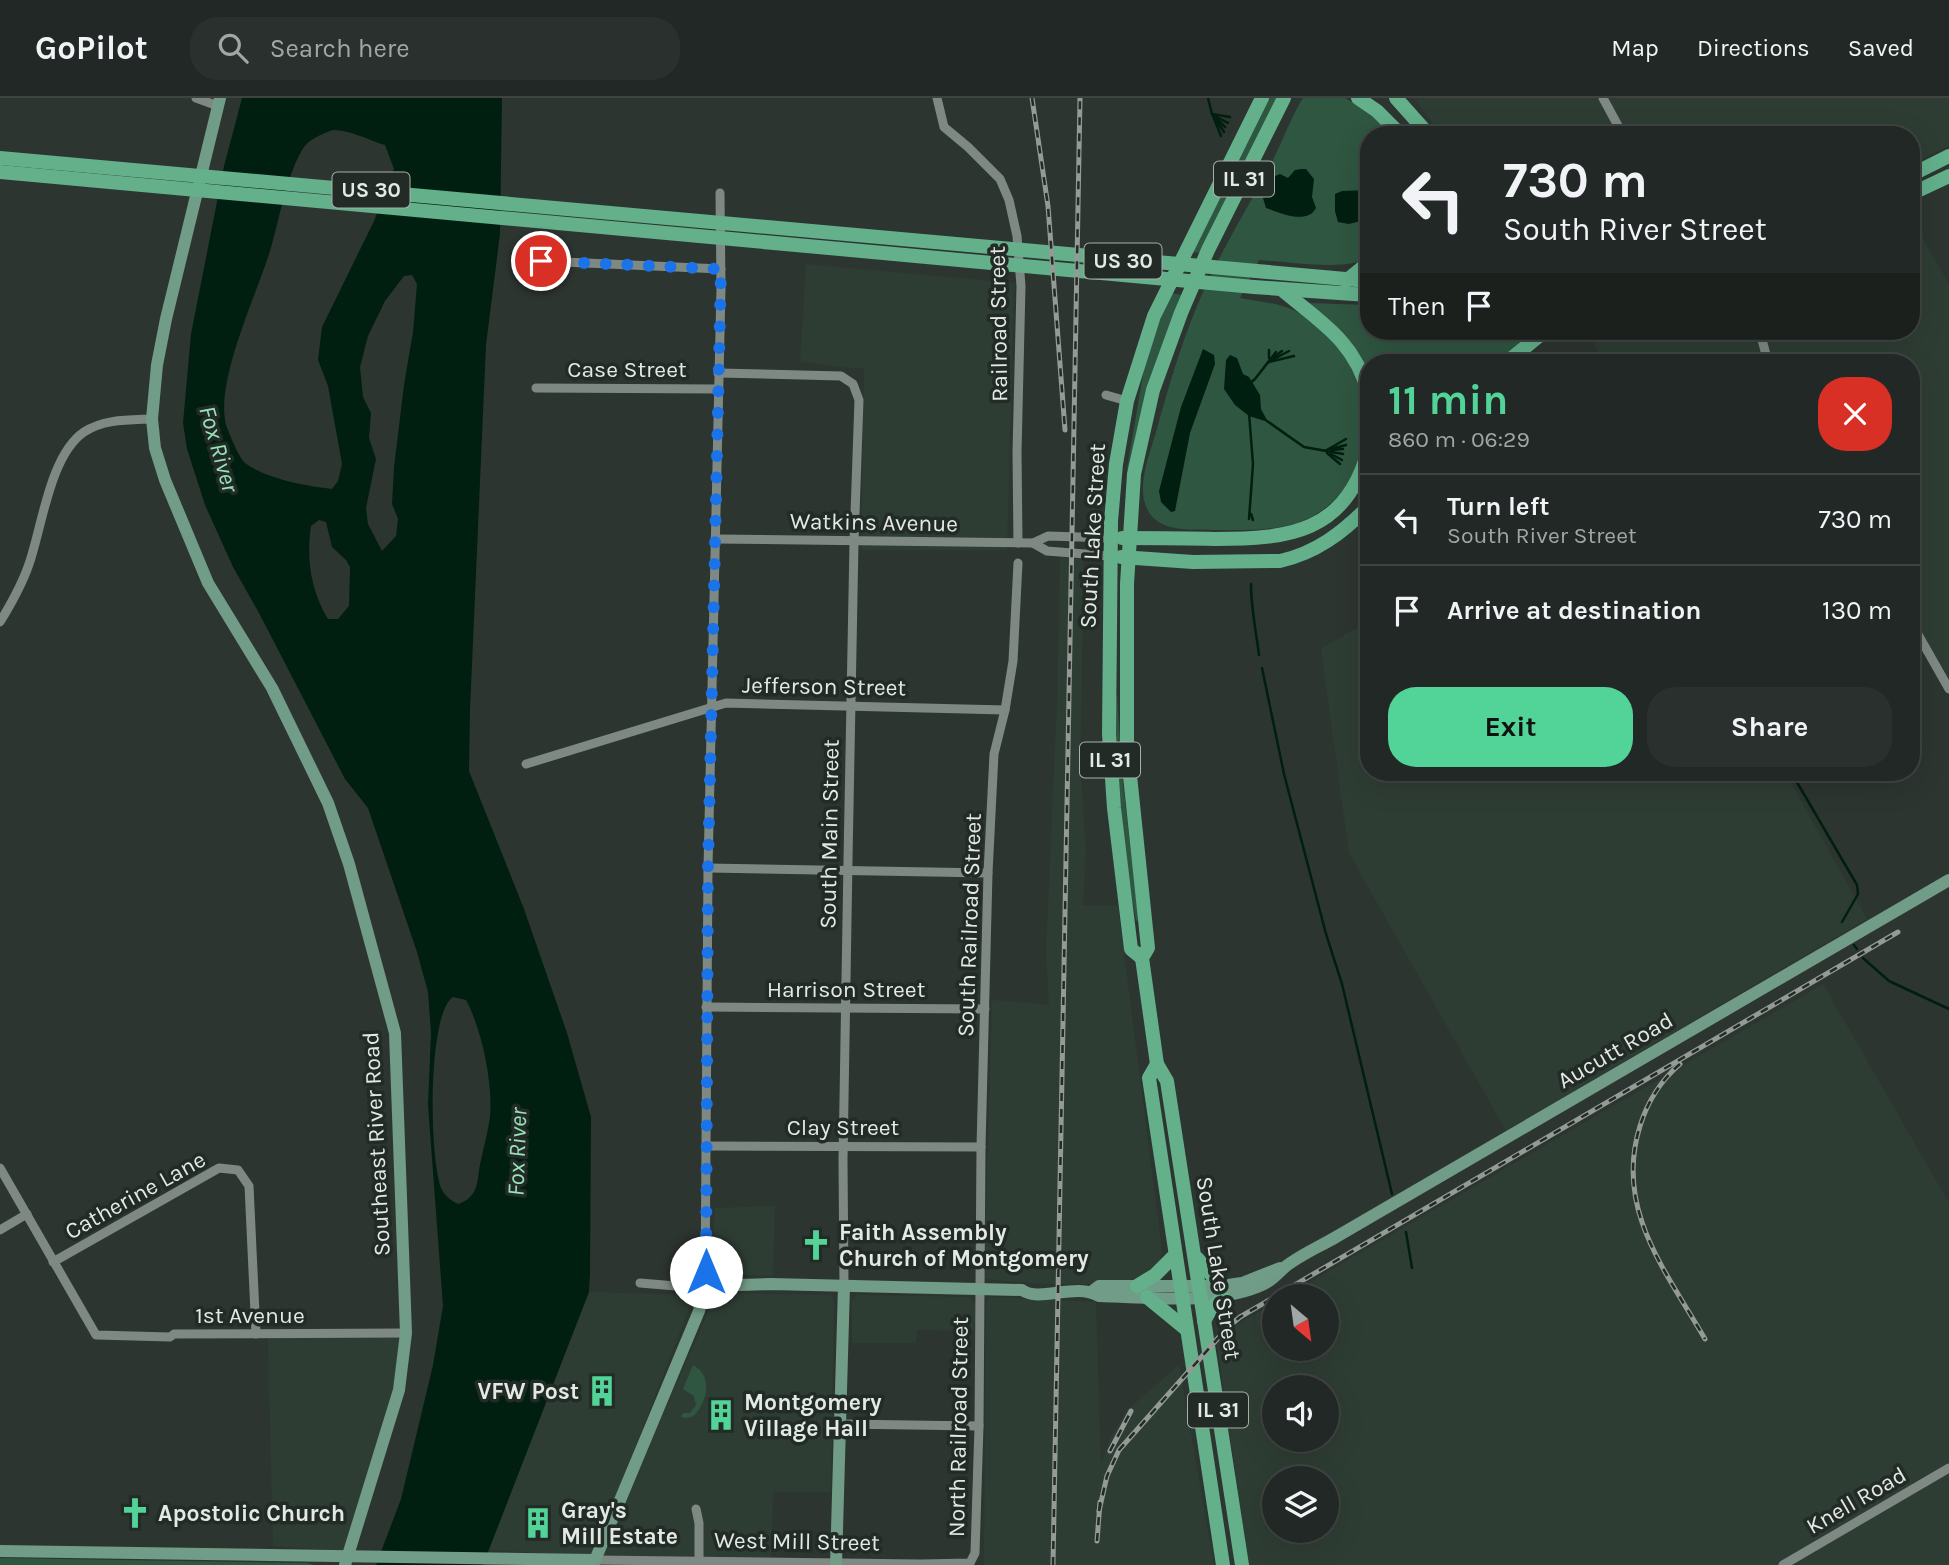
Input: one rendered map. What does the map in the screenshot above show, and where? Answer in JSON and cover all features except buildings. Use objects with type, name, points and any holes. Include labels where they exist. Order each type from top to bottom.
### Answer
[{"type":"main road","name":"South Lake Street","points":[[1142,958],[1131,949],[1111,774],[1108,698],[1110,538],[1116,464],[1138,362],[1160,302],[1262,98]]},
{"type":"main road","name":"South Lake Street","points":[[1242,1565],[1167,1082],[1157,1064],[1142,958],[1148,948],[1127,747],[1128,558],[1130,505],[1139,446],[1161,368],[1208,250],[1284,98]]},
{"type":"main road","points":[[1357,98],[1377,111],[1392,126]]},
{"type":"main road","points":[[1396,98],[1421,126]]},
{"type":"main road","points":[[1920,170],[1949,156]]},
{"type":"main road","name":"US 30","points":[[0,158],[576,209],[686,226],[986,255],[1254,287],[1360,294]]},
{"type":"main road","name":"US 30","points":[[0,173],[575,224],[686,226]]},
{"type":"main road","points":[[1920,190],[1949,176]]},
{"type":"main road","name":"US 30","points":[[986,255],[1360,281]]},
{"type":"main road","points":[[1346,281],[1360,270]]},
{"type":"main road","points":[[1281,289],[1317,316],[1341,339],[1360,371]]},
{"type":"main road","points":[[1517,354],[1534,340]]},
{"type":"main road","points":[[1110,538],[1264,538],[1299,531],[1321,521],[1343,501],[1360,473]]},
{"type":"main road","points":[[1110,556],[1193,562],[1280,562],[1331,541],[1360,515]]},
{"type":"main road","name":"South Lake Street","points":[[1157,1064],[1149,1079],[1223,1565]]},
{"type":"main road","points":[[1194,1254],[1222,1291],[1205,1321]]},
{"type":"main road","points":[[1175,1255],[1154,1275],[1142,1292],[1186,1329]]},
{"type":"street","points":[[196,98],[219,102]]},
{"type":"street","name":"Railroad Street","points":[[937,98],[944,127],[1000,179],[1009,200],[1017,236],[1021,286],[1018,543]]},
{"type":"street","points":[[1607,100],[1619,126]]},
{"type":"street","name":"Southeast River Road","points":[[219,102],[166,319],[157,365],[152,419],[159,466],[208,583],[272,688],[328,803],[349,864],[395,1033],[406,1333],[399,1390],[347,1560]]},
{"type":"street","points":[[594,1562],[699,1311],[705,1286],[706,1007],[721,269],[720,193]]},
{"type":"street","points":[[541,261],[721,269]]},
{"type":"street","name":"Case Street","points":[[718,373],[841,376],[853,384]]},
{"type":"street","name":"South Main Street","points":[[844,1286],[845,1009],[859,400],[853,384]]},
{"type":"street","name":"Case Street","points":[[536,388],[718,390]]},
{"type":"street","points":[[1106,395],[1128,401]]},
{"type":"street","points":[[0,622],[28,567],[56,471],[66,449],[83,433],[101,424],[152,419]]},
{"type":"street","name":"Watkins Avenue","points":[[715,539],[1033,543],[1048,536],[1110,538]]},
{"type":"street","name":"Watkins Avenue","points":[[1033,543],[1047,551],[1110,556]]},
{"type":"street","name":"South Railroad Street","points":[[980,1289],[988,873],[994,754],[1013,661],[1018,564]]},
{"type":"street","points":[[1920,638],[1949,689]]},
{"type":"street","name":"Jefferson Street","points":[[526,764],[726,703],[1005,710]]},
{"type":"street","points":[[708,868],[988,873]]},
{"type":"street","name":"Aucutt Road","points":[[705,1286],[771,1284],[1022,1290],[1027,1286],[1052,1286],[1056,1291],[1091,1292],[1098,1296],[1142,1292],[1222,1291],[1273,1269],[1284,1268],[1949,880]]},
{"type":"street","name":"Harrison Street","points":[[706,1007],[985,1009]]},
{"type":"street","name":"Clay Street","points":[[706,1146],[981,1147]]},
{"type":"street","points":[[0,1167],[54,1262]]},
{"type":"street","name":"Catherine Lane","points":[[54,1262],[219,1168],[238,1170],[249,1186],[256,1334]]},
{"type":"street","points":[[0,1230],[27,1214]]},
{"type":"street","name":"1st Avenue","points":[[54,1262],[96,1335],[170,1337],[174,1334],[406,1333]]},
{"type":"street","points":[[640,1283],[705,1286]]},
{"type":"street","points":[[836,1564],[844,1286]]},
{"type":"street","name":"North Railroad Street","points":[[970,1563],[975,1553],[980,1289]]},
{"type":"street","points":[[841,1424],[979,1426]]},
{"type":"street","name":"Knell Road","points":[[1783,1565],[1949,1468]]},
{"type":"street","points":[[696,1509],[699,1523],[699,1563]]},
{"type":"street","name":"West Mill Street","points":[[0,1551],[304,1555],[347,1560],[376,1558],[699,1563],[970,1563]]},
{"type":"street","points":[[304,1555],[320,1565]]},
{"type":"shaded area","points":[[1268,98],[1278,98],[1201,253],[1190,252]]},
{"type":"shaded area","points":[[1303,98],[1345,98],[1368,111],[1384,126],[1360,126],[1360,261],[1328,265],[1259,260],[1240,298],[1294,310],[1322,330],[1343,351],[1360,393],[1360,456],[1345,488],[1331,503],[1302,521],[1252,530],[1189,530],[1171,527],[1150,514],[1143,495],[1144,473],[1170,384],[1205,287]]},
{"type":"shaded area","points":[[1414,98],[1949,98],[1949,146],[1920,160],[1920,126],[1435,126]]},
{"type":"shaded area","points":[[1920,234],[1949,284],[1949,680],[1920,628],[1920,354],[1600,354],[1592,340],[1920,340]]},
{"type":"shaded area","points":[[806,264],[1014,283],[1007,550],[861,550],[864,369],[800,362]]},
{"type":"shaded area","points":[[1170,293],[1182,295],[1130,469],[1127,469],[1145,363]]},
{"type":"shaded area","points":[[1307,303],[1360,305],[1360,340],[1525,340],[1508,354],[1360,354],[1360,360],[1346,335]]},
{"type":"shaded area","points":[[1060,557],[1084,559],[1080,764],[1086,850],[1083,905],[1118,906],[1162,1250],[1160,1264],[1140,1279],[1091,1284],[1043,1284],[984,1279],[992,1000],[1049,1005],[1046,951],[1057,706]]},
{"type":"shaded area","points":[[1360,626],[1360,781],[1790,781],[1867,919],[1506,1131],[1349,853],[1321,649]]},
{"type":"shaded area","points":[[1114,696],[1117,696],[1123,784],[1139,920],[1136,921],[1121,809]]},
{"type":"shaded area","points":[[1823,984],[1949,1203],[1949,1565],[1249,1565],[1216,1337],[1262,1310],[1262,1362],[1339,1362],[1339,1284],[1306,1284]]},
{"type":"shaded area","points":[[775,1206],[773,1276],[711,1274],[715,1208]]},
{"type":"shaded area","points":[[589,1292],[687,1295],[692,1297],[692,1301],[593,1556],[488,1550]]},
{"type":"shaded area","points":[[724,1293],[831,1295],[834,1299],[831,1492],[773,1492],[771,1559],[599,1557],[707,1315],[711,1296]]},
{"type":"shaded area","points":[[857,1295],[969,1297],[976,1305],[974,1331],[917,1330],[916,1343],[852,1343],[852,1302]]},
{"type":"shaded area","points":[[989,1297],[1096,1302],[1101,1465],[1110,1438],[1128,1409],[1179,1365],[1214,1565],[984,1565],[986,1303]]},
{"type":"shaded area","points":[[268,1337],[401,1337],[395,1394],[347,1551],[273,1546]]},
{"type":"shaded area","points":[[693,1365],[704,1376],[705,1396],[694,1416],[681,1417],[683,1413],[690,1413],[696,1405],[694,1396],[683,1389]]},
{"type":"shaded area","points":[[0,1558],[307,1563],[314,1565],[0,1565]]},
{"type":"water","name":"Fox River","points":[[242,98],[502,98],[500,234],[486,345],[469,771],[524,909],[567,1033],[591,1117],[590,1273],[589,1292],[483,1565],[376,1565],[401,1499],[433,1365],[443,1306],[428,1105],[431,1033],[428,992],[368,808],[345,779],[233,567],[205,505],[187,449],[183,423],[191,334],[224,166]],"holes":[[[333,130],[385,145],[394,169],[374,221],[322,327],[318,360],[328,386],[342,464],[338,481],[332,489],[275,477],[245,463],[226,425],[224,402],[232,359],[270,251],[291,174],[305,146],[316,137]],[[412,275],[417,284],[394,467],[392,504],[398,519],[396,536],[382,551],[368,524],[366,508],[376,459],[369,438],[371,413],[363,397],[360,367],[368,336],[385,301],[404,276]],[[319,520],[326,522],[332,547],[350,567],[349,606],[338,619],[328,619],[317,597],[310,563],[311,526]],[[453,997],[466,1000],[481,1041],[490,1089],[490,1117],[476,1186],[471,1197],[458,1204],[442,1190],[433,1121],[435,1058],[438,1030],[445,1009]]]},
{"type":"water","points":[[1306,169],[1314,179],[1312,197],[1316,208],[1312,213],[1300,217],[1266,208],[1263,198],[1275,176],[1280,174],[1288,178],[1295,170]]},
{"type":"water","points":[[1360,190],[1360,221],[1349,224],[1338,222],[1335,194]]},
{"type":"water","points":[[1203,349],[1214,355],[1215,364],[1190,433],[1175,511],[1171,512],[1161,502],[1159,491],[1181,407]]},
{"type":"water","points":[[1230,355],[1237,358],[1243,374],[1249,377],[1260,395],[1261,409],[1268,422],[1249,416],[1235,405],[1224,389],[1226,360]]},
{"type":"waterway","points":[[1208,98],[1212,114],[1225,127]]},
{"type":"waterway","points":[[1212,114],[1230,117]]},
{"type":"waterway","points":[[1213,116],[1221,136]]},
{"type":"waterway","points":[[1215,116],[1228,123]]},
{"type":"waterway","points":[[1216,120],[1224,132]]},
{"type":"waterway","points":[[1269,350],[1269,358]]},
{"type":"waterway","points":[[1274,357],[1282,351]]},
{"type":"waterway","points":[[1272,360],[1289,351]]},
{"type":"waterway","points":[[1249,384],[1276,352]]},
{"type":"waterway","points":[[1269,362],[1294,356]]},
{"type":"waterway","points":[[1249,413],[1253,464],[1249,519]]},
{"type":"waterway","points":[[1267,421],[1304,447],[1343,454]]},
{"type":"waterway","points":[[1325,451],[1346,439]]},
{"type":"waterway","points":[[1331,449],[1346,445]]},
{"type":"waterway","points":[[1331,450],[1343,449]]},
{"type":"waterway","points":[[1327,453],[1340,464]]},
{"type":"waterway","points":[[1331,454],[1342,460]]},
{"type":"waterway","points":[[1251,514],[1253,520]]},
{"type":"waterway","points":[[1251,584],[1259,655]]},
{"type":"waterway","points":[[1262,668],[1284,774],[1326,934],[1342,984],[1392,1194]]},
{"type":"waterway","points":[[1796,781],[1857,885],[1858,894],[1842,922]]},
{"type":"waterway","points":[[1854,945],[1857,949]]},
{"type":"waterway","points":[[1863,958],[1889,981],[1949,1009]]},
{"type":"waterway","points":[[1406,1232],[1412,1268]]},
{"type":"railway","points":[[1032,98],[1048,206],[1065,430]]},
{"type":"railway","points":[[1053,1565],[1080,98]]},
{"type":"railway","points":[[1099,1511],[1107,1476],[1119,1450],[1227,1328],[1240,1317],[1898,932]]},
{"type":"railway","points":[[1680,1064],[1661,1085],[1643,1117],[1634,1156],[1634,1185],[1648,1238],[1660,1264],[1705,1339]]},
{"type":"railway","points":[[1110,1451],[1131,1411]]},
{"type":"railway","points":[[1097,1541],[1100,1502]]},
{"type":"place","name":"Faith Assembly Church of Montgomery","points":[[816,1245]]},
{"type":"place","name":"VFW Post","points":[[602,1391]]},
{"type":"place","name":"Montgomery Village Hall","points":[[721,1415]]},
{"type":"place","name":"Apostolic Church","points":[[135,1513]]},
{"type":"place","name":"Gray's Mill Estate","points":[[538,1523]]},
{"type":"route","points":[[541,261],[721,269],[708,868],[706,1272]]}]
